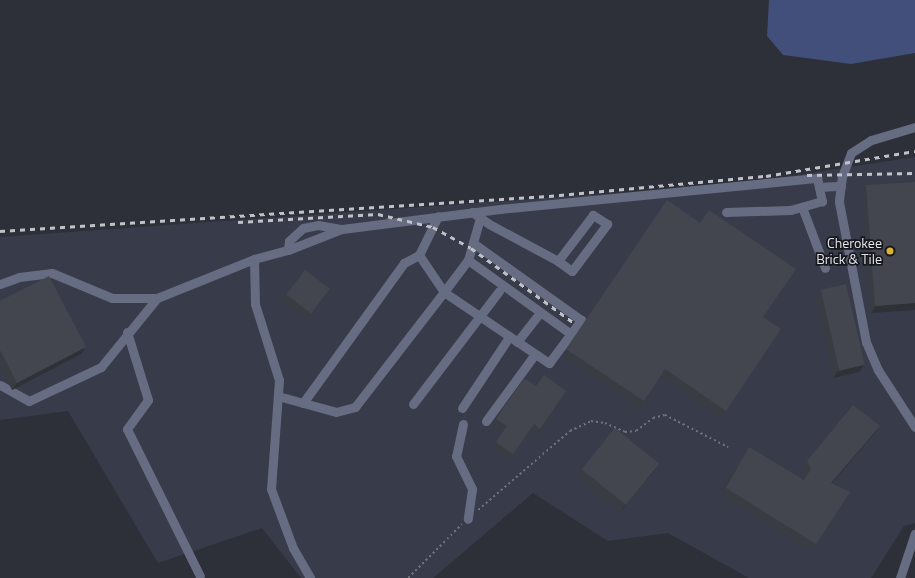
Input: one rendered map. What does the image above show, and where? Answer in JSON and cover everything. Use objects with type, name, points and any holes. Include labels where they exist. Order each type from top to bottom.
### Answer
[{"type":"street","points":[[915,127],[857,146],[846,162],[841,186],[841,218],[866,342],[878,370],[915,426]]},
{"type":"street","points":[[0,284],[25,276],[52,273],[112,298],[157,298],[254,258],[288,250],[342,229],[438,216],[476,215],[817,178],[822,201],[790,210],[726,212]]},
{"type":"street","points":[[819,187],[841,186]]},
{"type":"street","points":[[802,207],[825,268]]},
{"type":"street","points":[[278,396],[336,412],[355,407],[468,260],[473,243],[476,215]]},
{"type":"street","points":[[476,215],[558,261],[572,271],[608,224],[593,215],[558,261]]},
{"type":"street","points":[[304,403],[404,263],[419,255],[438,216]]},
{"type":"street","points":[[288,250],[289,241],[303,228],[318,224],[342,229]]},
{"type":"street","points":[[419,255],[444,292],[549,363],[581,320],[473,243]]},
{"type":"street","points":[[254,258],[255,304],[279,380],[271,489],[293,548],[310,578]]},
{"type":"street","points":[[468,260],[571,334]]},
{"type":"street","points":[[413,404],[499,291]]},
{"type":"street","points":[[0,385],[29,401],[101,366],[157,298]]},
{"type":"street","points":[[462,408],[513,339],[538,314]]},
{"type":"street","points":[[128,332],[148,400],[127,429],[200,576]]},
{"type":"street","points":[[486,421],[535,354]]},
{"type":"street","points":[[463,424],[456,456],[472,489],[468,519]]},
{"type":"street","points":[[900,578],[915,533]]},
{"type":"path","points":[[408,578],[468,519],[570,431],[591,421],[605,423],[625,432],[636,431],[653,418],[665,415],[728,447]]},
{"type":"shaded area","points":[[769,0],[915,0],[915,53],[851,64],[783,55],[767,36]]},
{"type":"shaded area","name":"Cherokee Brick & Tile","points":[[915,157],[915,523],[904,526],[871,578],[749,578],[668,533],[608,541],[533,493],[433,578],[301,578],[262,528],[158,563],[68,411],[0,420],[0,237],[730,185]]},
{"type":"building","name":"Cherokee Brick & Tile","points":[[915,182],[915,303],[875,306],[866,185]]},
{"type":"building","points":[[667,200],[700,223],[709,210],[796,269],[763,317],[781,329],[726,411],[665,369],[644,401],[566,349]]},
{"type":"building","points":[[305,270],[330,289],[311,313],[286,295]]},
{"type":"building","points":[[49,276],[86,347],[17,383],[0,350],[0,301]]},
{"type":"building","points":[[846,284],[865,365],[839,371],[821,290]]},
{"type":"building","points":[[544,375],[566,391],[540,429],[534,424],[513,454],[496,442],[507,426],[496,419],[524,378],[536,386]]},
{"type":"building","points":[[853,405],[880,426],[831,483],[850,492],[816,544],[726,488],[749,447],[804,480],[811,469],[807,461]]},
{"type":"building","points":[[615,428],[659,464],[626,505],[582,469]]},
{"type":"railway","points":[[0,231],[549,196],[766,176],[915,151]]},
{"type":"railway","points":[[807,175],[915,173]]},
{"type":"railway","points":[[238,222],[378,214],[433,227],[471,248],[573,322]]},
{"type":"place","name":"Cherokee Brick & Tile","points":[[890,251]]}]
